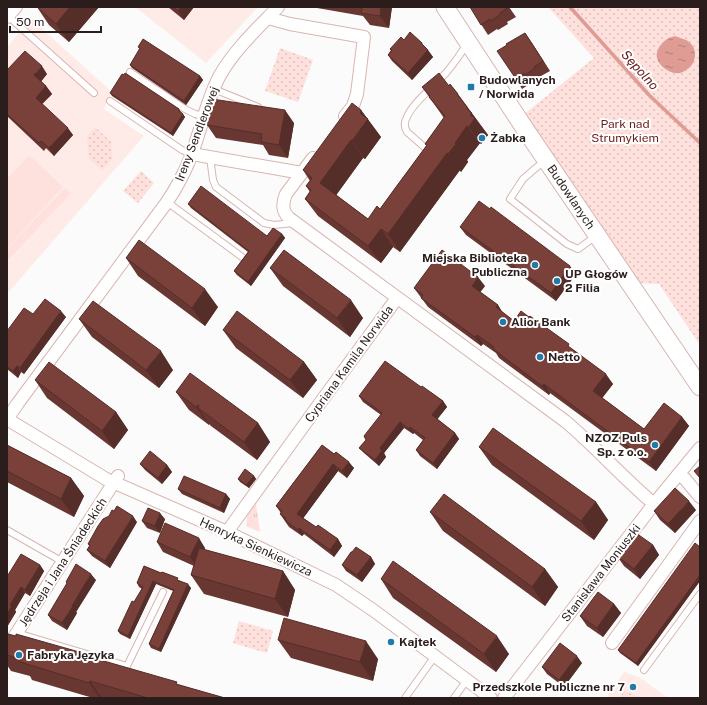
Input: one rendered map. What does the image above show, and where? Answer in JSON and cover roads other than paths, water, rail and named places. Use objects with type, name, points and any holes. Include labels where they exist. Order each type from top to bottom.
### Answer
[{"type":"street","name":"Ireny Sendlerowej","points":[[7,419],[167,202],[186,170],[204,116],[219,78],[231,57],[278,7]]},
{"type":"street","name":"Budowlanych","points":[[444,7],[597,236],[700,386]]},
{"type":"street","points":[[268,18],[290,24],[364,37],[357,94],[353,106],[339,124]]},
{"type":"street","name":"Cypriana Kamila Norwida","points":[[227,532],[397,298],[286,214],[284,209],[284,201],[286,194],[320,148]]},
{"type":"street","points":[[192,154],[302,173]]},
{"type":"street","points":[[397,298],[580,433],[654,504]]},
{"type":"street","name":"Henryka Sienkiewicza","points":[[7,419],[106,478],[116,479],[336,585],[373,610],[491,698]]},
{"type":"street","name":"Stanisława Moniuszki","points":[[504,698],[654,504],[700,448]]},
{"type":"street","points":[[679,474],[700,497]]},
{"type":"street","name":"Jędrzeja i Jana Śniadeckich","points":[[7,648],[116,479]]},
{"type":"street","points":[[612,643],[700,521]]},
{"type":"lane","points":[[10,13],[94,93]]},
{"type":"lane","points":[[430,152],[407,132],[405,128],[406,117],[419,101],[449,70],[468,43]]},
{"type":"lane","points":[[130,72],[185,109],[195,114],[204,116]]},
{"type":"lane","points":[[214,89],[265,110]]},
{"type":"lane","points":[[110,101],[182,150],[192,154]]},
{"type":"lane","points":[[210,157],[212,180],[216,186],[264,223],[274,226],[295,222]]},
{"type":"lane","points":[[546,160],[523,180],[510,199],[567,244],[578,249],[597,236]]},
{"type":"lane","points":[[167,202],[242,257]]},
{"type":"lane","points":[[7,530],[63,562]]},
{"type":"lane","points":[[17,633],[127,666],[163,592]]},
{"type":"lane","points":[[644,670],[700,594]]},
{"type":"lane","points":[[405,698],[435,656]]},
{"type":"lane","points":[[454,698],[467,680]]},
{"type":"water","points":[[675,36],[689,42],[694,47],[695,51],[695,58],[690,67],[684,72],[678,73],[670,72],[660,64],[657,58],[658,49],[666,39]]},
{"type":"waterway","name":"Sępolno","points":[[570,7],[649,95],[700,143]]},
{"type":"place","name":"Budowlanych / Norwida","points":[[471,87]]},
{"type":"place","name":"Żabka","points":[[482,138]]},
{"type":"place","name":"Miejska Biblioteka Publiczna","points":[[535,265]]},
{"type":"place","name":"UP Głogów 2 Filia","points":[[557,281]]},
{"type":"place","name":"Alior Bank","points":[[503,322]]},
{"type":"place","name":"Netto","points":[[540,357]]},
{"type":"place","name":"NZOZ Puls Sp. z o.o.","points":[[655,445]]},
{"type":"place","name":"Kajtek","points":[[391,642]]},
{"type":"place","name":"Fabryka Języka","points":[[19,655]]},
{"type":"place","name":"Przedszkole Publiczne nr 7","points":[[633,687]]},
{"type":"park label","name":"Park nad Strumykiem","points":[[625,131]]}]
